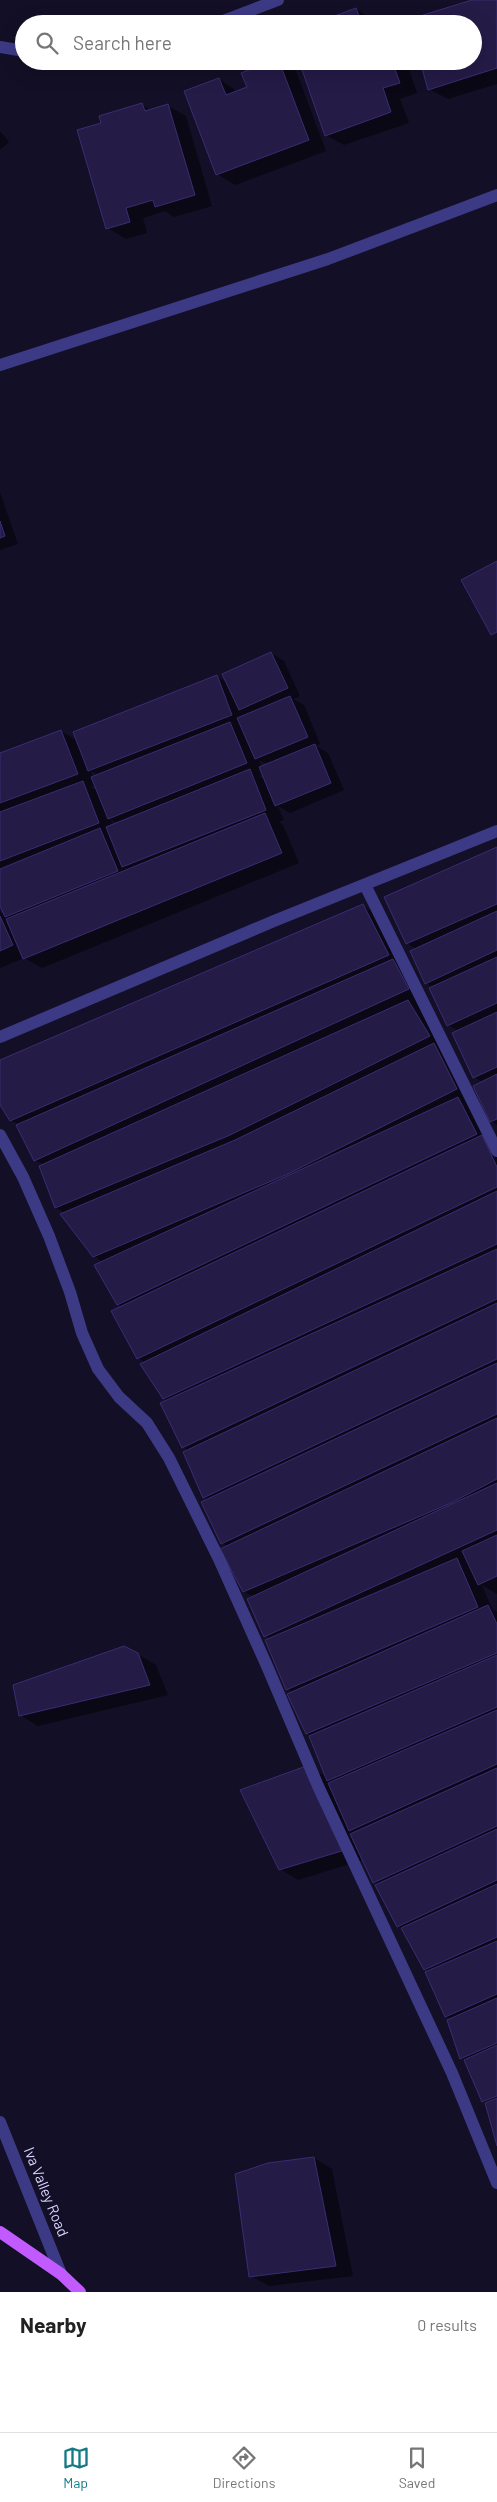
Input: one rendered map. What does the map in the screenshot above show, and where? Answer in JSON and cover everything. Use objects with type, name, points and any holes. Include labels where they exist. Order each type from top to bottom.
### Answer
[{"type":"main road","points":[[0,2232],[62,2274],[80,2292]]},
{"type":"street","points":[[239,15],[278,0]]},
{"type":"street","points":[[0,47],[15,50]]},
{"type":"street","points":[[0,365],[328,259],[497,195]]},
{"type":"street","points":[[0,1037],[274,920],[497,831]]},
{"type":"street","points":[[365,884],[497,1151]]},
{"type":"street","points":[[0,1135],[23,1177],[49,1236],[70,1292],[82,1333],[98,1369],[119,1397],[147,1423],[169,1458],[219,1559],[318,1786],[448,2064],[497,2183]]},
{"type":"street","name":"Iva Valley Road","points":[[0,2122],[62,2274]]},
{"type":"building","points":[[472,0],[497,0],[497,68],[428,90],[422,70],[482,70],[482,15],[423,15]]},
{"type":"building","points":[[356,8],[359,15],[337,15]]},
{"type":"building","points":[[249,70],[282,70],[309,140],[216,175],[184,91],[219,78],[226,95],[247,87],[241,73]]},
{"type":"building","points":[[302,70],[395,70],[400,83],[383,88],[391,112],[325,136]]},
{"type":"building","points":[[142,103],[145,111],[168,104],[195,195],[155,207],[153,200],[126,208],[130,222],[106,229],[77,130],[101,123],[99,116]]},
{"type":"building","points":[[0,521],[5,536],[0,538]]},
{"type":"building","points":[[497,561],[497,632],[491,635],[461,580]]},
{"type":"building","points":[[271,652],[288,688],[239,710],[222,674]]},
{"type":"building","points":[[217,675],[232,715],[88,771],[73,732]]},
{"type":"building","points":[[290,696],[308,737],[255,759],[237,718]]},
{"type":"building","points":[[230,722],[247,763],[108,819],[91,777]]},
{"type":"building","points":[[61,730],[78,774],[0,803],[0,753]]},
{"type":"building","points":[[315,744],[331,783],[275,806],[259,767]]},
{"type":"building","points":[[250,769],[266,810],[122,867],[106,827]]},
{"type":"building","points":[[83,781],[99,823],[0,861],[0,812]]},
{"type":"building","points":[[265,813],[282,853],[23,959],[6,919]]},
{"type":"building","points":[[100,828],[118,871],[5,917],[0,906],[0,869]]},
{"type":"building","points":[[497,847],[497,904],[406,944],[384,897]]},
{"type":"building","points":[[363,904],[389,955],[10,1121],[0,1105],[0,1060]]},
{"type":"building","points":[[497,911],[497,950],[425,984],[410,951]]},
{"type":"building","points":[[0,916],[13,945],[0,951]]},
{"type":"building","points":[[497,957],[497,1003],[447,1026],[429,988]]},
{"type":"building","points":[[393,959],[409,989],[34,1161],[16,1125]]},
{"type":"building","points":[[408,1000],[430,1036],[230,1135],[55,1208],[39,1166]]},
{"type":"building","points":[[497,1012],[497,1067],[473,1078],[452,1033]]},
{"type":"building","points":[[434,1043],[457,1089],[288,1174],[93,1257],[60,1214],[235,1140]]},
{"type":"building","points":[[497,1074],[497,1119],[490,1122],[473,1086]]},
{"type":"building","points":[[458,1097],[477,1134],[117,1305],[94,1265]]},
{"type":"building","points":[[482,1135],[497,1167],[497,1187],[137,1359],[111,1311]]},
{"type":"building","points":[[497,1191],[497,1244],[163,1399],[140,1364]]},
{"type":"building","points":[[497,1249],[497,1299],[182,1448],[160,1403]]},
{"type":"building","points":[[497,1303],[497,1359],[203,1498],[183,1452]]},
{"type":"building","points":[[497,1363],[497,1414],[221,1544],[201,1502]]},
{"type":"building","points":[[497,1418],[497,1479],[451,1503],[243,1592],[220,1549]]},
{"type":"building","points":[[497,1483],[497,1530],[264,1637],[247,1599]]},
{"type":"building","points":[[497,1535],[497,1576],[478,1585],[462,1551]]},
{"type":"building","points":[[457,1558],[478,1607],[286,1690],[265,1640]]},
{"type":"building","points":[[488,1605],[497,1624],[497,1653],[306,1734],[287,1694]]},
{"type":"building","points":[[124,1646],[138,1653],[150,1685],[19,1716],[13,1685]]},
{"type":"building","points":[[497,1655],[497,1707],[327,1781],[309,1736]]},
{"type":"building","points":[[497,1710],[497,1764],[349,1831],[328,1783]]},
{"type":"building","points":[[309,1765],[348,1849],[279,1870],[240,1790]]},
{"type":"building","points":[[497,1768],[497,1826],[373,1883],[350,1834]]},
{"type":"building","points":[[497,1829],[497,1880],[397,1927],[375,1885]]},
{"type":"building","points":[[497,1884],[497,1937],[424,1970],[401,1928]]},
{"type":"building","points":[[497,1941],[497,1994],[445,2017],[425,1972]]},
{"type":"building","points":[[497,1998],[497,2043],[460,2059],[447,2020]]},
{"type":"building","points":[[497,2045],[497,2096],[482,2102],[464,2060]]},
{"type":"building","points":[[497,2098],[497,2146],[485,2103]]},
{"type":"building","points":[[314,2157],[336,2266],[249,2277],[235,2174],[268,2163]]}]
